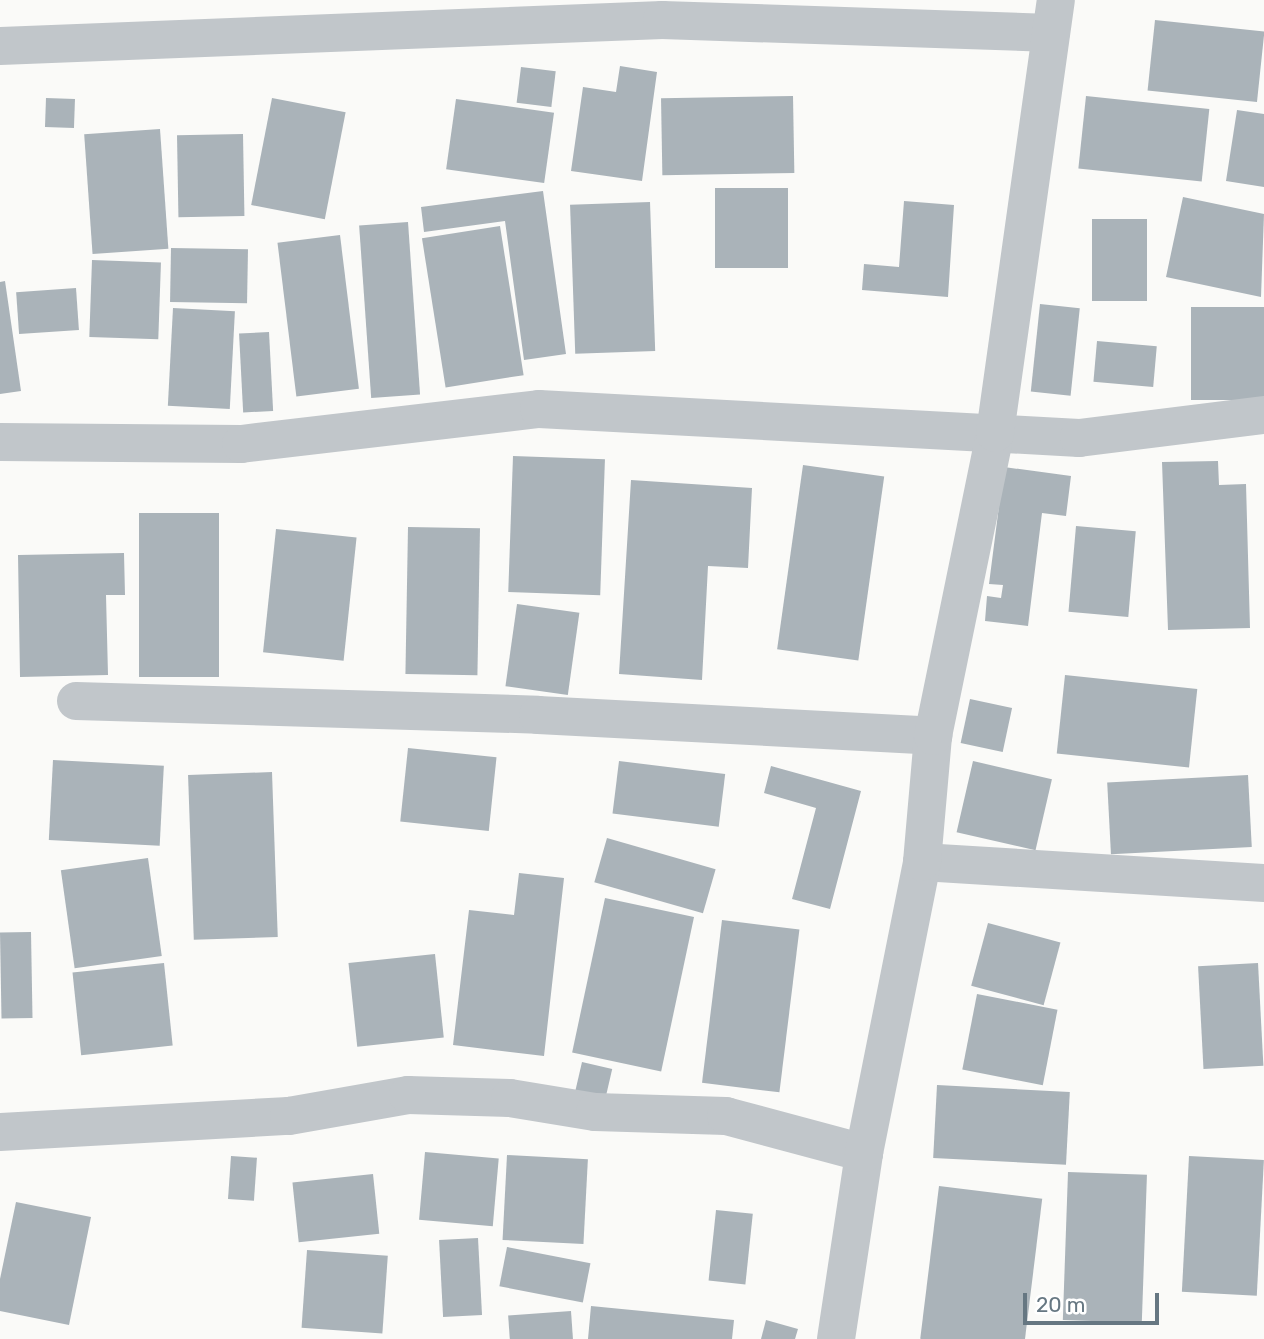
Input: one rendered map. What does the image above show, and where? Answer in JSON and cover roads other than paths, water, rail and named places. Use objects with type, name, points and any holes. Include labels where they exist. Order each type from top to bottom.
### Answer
[{"type":"street","points":[[0,46],[662,20],[1054,17],[995,433],[933,736],[922,862],[864,1153],[836,1339]]},
{"type":"street","points":[[0,442],[242,444],[539,409],[1079,438],[1264,415]]},
{"type":"street","points":[[76,701],[538,715],[933,736]]},
{"type":"street","points":[[922,862],[1264,883]]},
{"type":"street","points":[[0,1132],[289,1116],[408,1095],[510,1098],[594,1112],[726,1116],[864,1153]]}]
